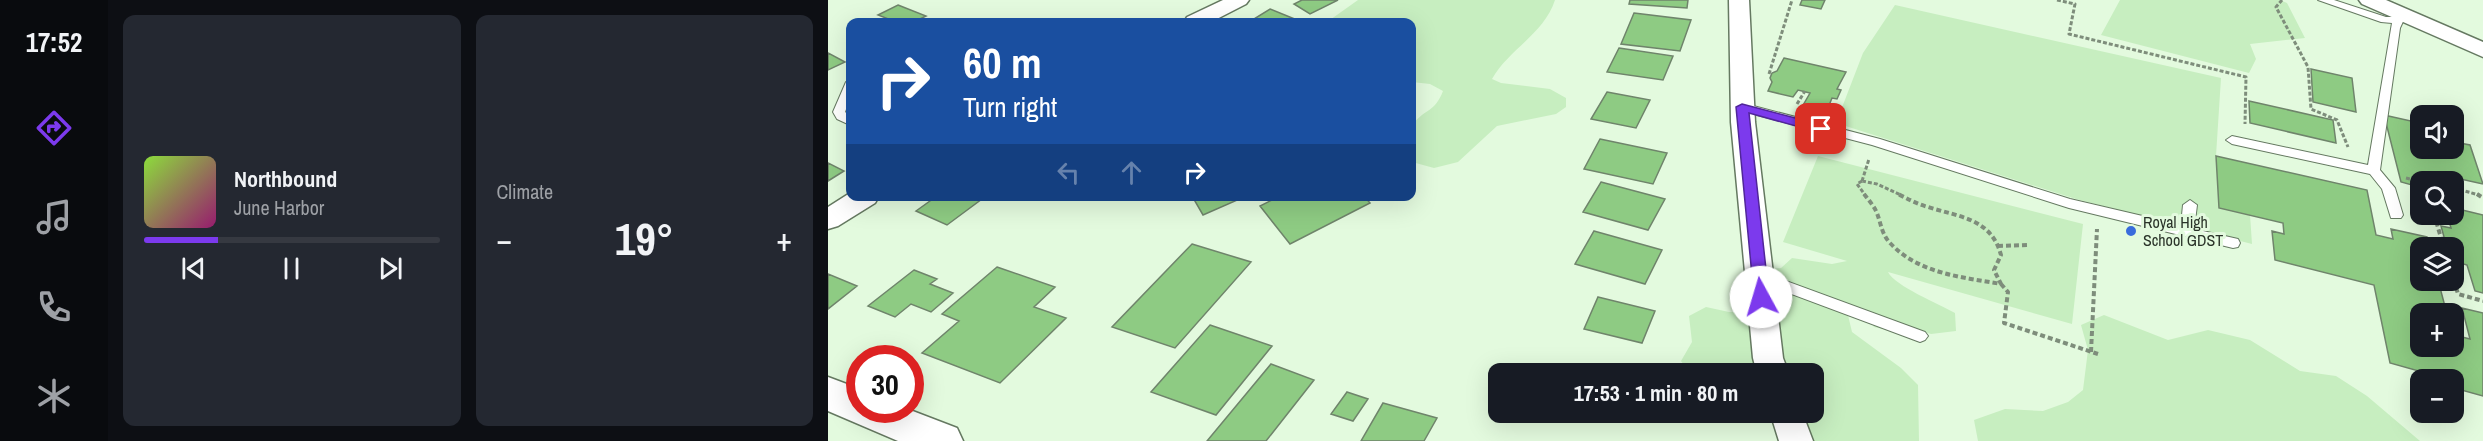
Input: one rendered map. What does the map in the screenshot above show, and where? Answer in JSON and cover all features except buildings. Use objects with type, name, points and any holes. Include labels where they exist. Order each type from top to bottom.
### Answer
[{"type":"street","points":[[1203,18],[1239,0]]},
{"type":"street","points":[[1739,0],[1742,107],[1770,363]]},
{"type":"street","points":[[2369,0],[2400,17],[2483,50]]},
{"type":"street","points":[[828,219],[858,201]]},
{"type":"street","points":[[828,393],[846,400]]},
{"type":"street","points":[[899,423],[943,441]]},
{"type":"street","points":[[1790,423],[1796,441]]},
{"type":"lane","points":[[2323,0],[2385,20],[2400,17]]},
{"type":"lane","points":[[2374,171],[2395,28],[2400,17]]},
{"type":"lane","points":[[846,95],[839,112],[846,119]]},
{"type":"lane","points":[[1742,107],[1876,142],[1974,175],[2098,210],[2233,243]]},
{"type":"lane","points":[[2232,140],[2374,171],[2388,188],[2396,214]]},
{"type":"lane","points":[[2187,231],[2190,205]]},
{"type":"lane","points":[[1759,276],[1920,336]]},
{"type":"path","points":[[1766,82],[1792,0]]},
{"type":"path","points":[[2057,0],[2075,4],[2069,34],[2246,77],[2245,143]]},
{"type":"path","points":[[2282,0],[2276,7],[2308,67],[2311,109],[2337,120],[2355,167]]},
{"type":"path","points":[[1789,101],[1798,104]]},
{"type":"path","points":[[1862,181],[1867,165]]},
{"type":"path","points":[[2001,284],[1934,272],[1890,243],[1880,228],[1876,210],[1857,184],[1862,181],[1874,182],[1919,204],[1984,226],[1997,240],[2001,255],[1993,266],[1993,274],[2008,292],[2004,323],[2098,354]]},
{"type":"path","points":[[2464,190],[2476,193],[2483,198]]},
{"type":"path","points":[[2091,352],[2098,210]]},
{"type":"path","points":[[1998,246],[2028,245]]},
{"type":"path","points":[[2457,291],[2458,294],[2483,301]]},
{"type":"green space","points":[[1358,0],[1555,0],[1543,22],[1507,59],[1492,79],[1501,83],[1550,89],[1566,98],[1566,107],[1556,114],[1497,126],[1458,162],[1434,168],[1416,163],[1416,120],[1437,103],[1443,91],[1430,84],[1416,82],[1416,18],[1333,18]]},
{"type":"green space","points":[[2120,0],[2280,0],[2287,3],[2305,38],[2250,44],[2256,59],[2249,73],[2101,35]]},
{"type":"green space","points":[[1895,5],[2221,78],[2216,156],[2219,207],[2250,215],[2252,244],[2076,199],[1836,123],[1863,53]]},
{"type":"green space","points":[[1818,156],[2083,224],[2072,324],[1888,272],[1908,289],[1955,313],[1956,331],[1931,334],[1907,327],[1892,331],[1874,327],[1867,315],[1847,311],[1852,332],[1901,368],[1918,385],[1919,441],[1796,441],[1780,423],[1824,423],[1824,363],[1682,363],[1681,361],[1692,342],[1689,316],[1706,307],[1729,312],[1750,312],[1762,270],[1781,268],[1792,258],[1832,264],[1847,261],[1783,242]]},
{"type":"green space","points":[[2104,315],[2168,340],[2208,330],[2250,340],[2300,371],[2336,376],[2367,396],[2420,441],[1978,441],[1974,420],[2005,409],[2043,411],[2068,402],[2083,390],[2088,350],[2081,325]]},
{"type":"place","name":"Royal High School GDST","points":[[2131,231]]},
{"type":"route","points":[[1761,297],[1742,107],[1821,129]]}]
